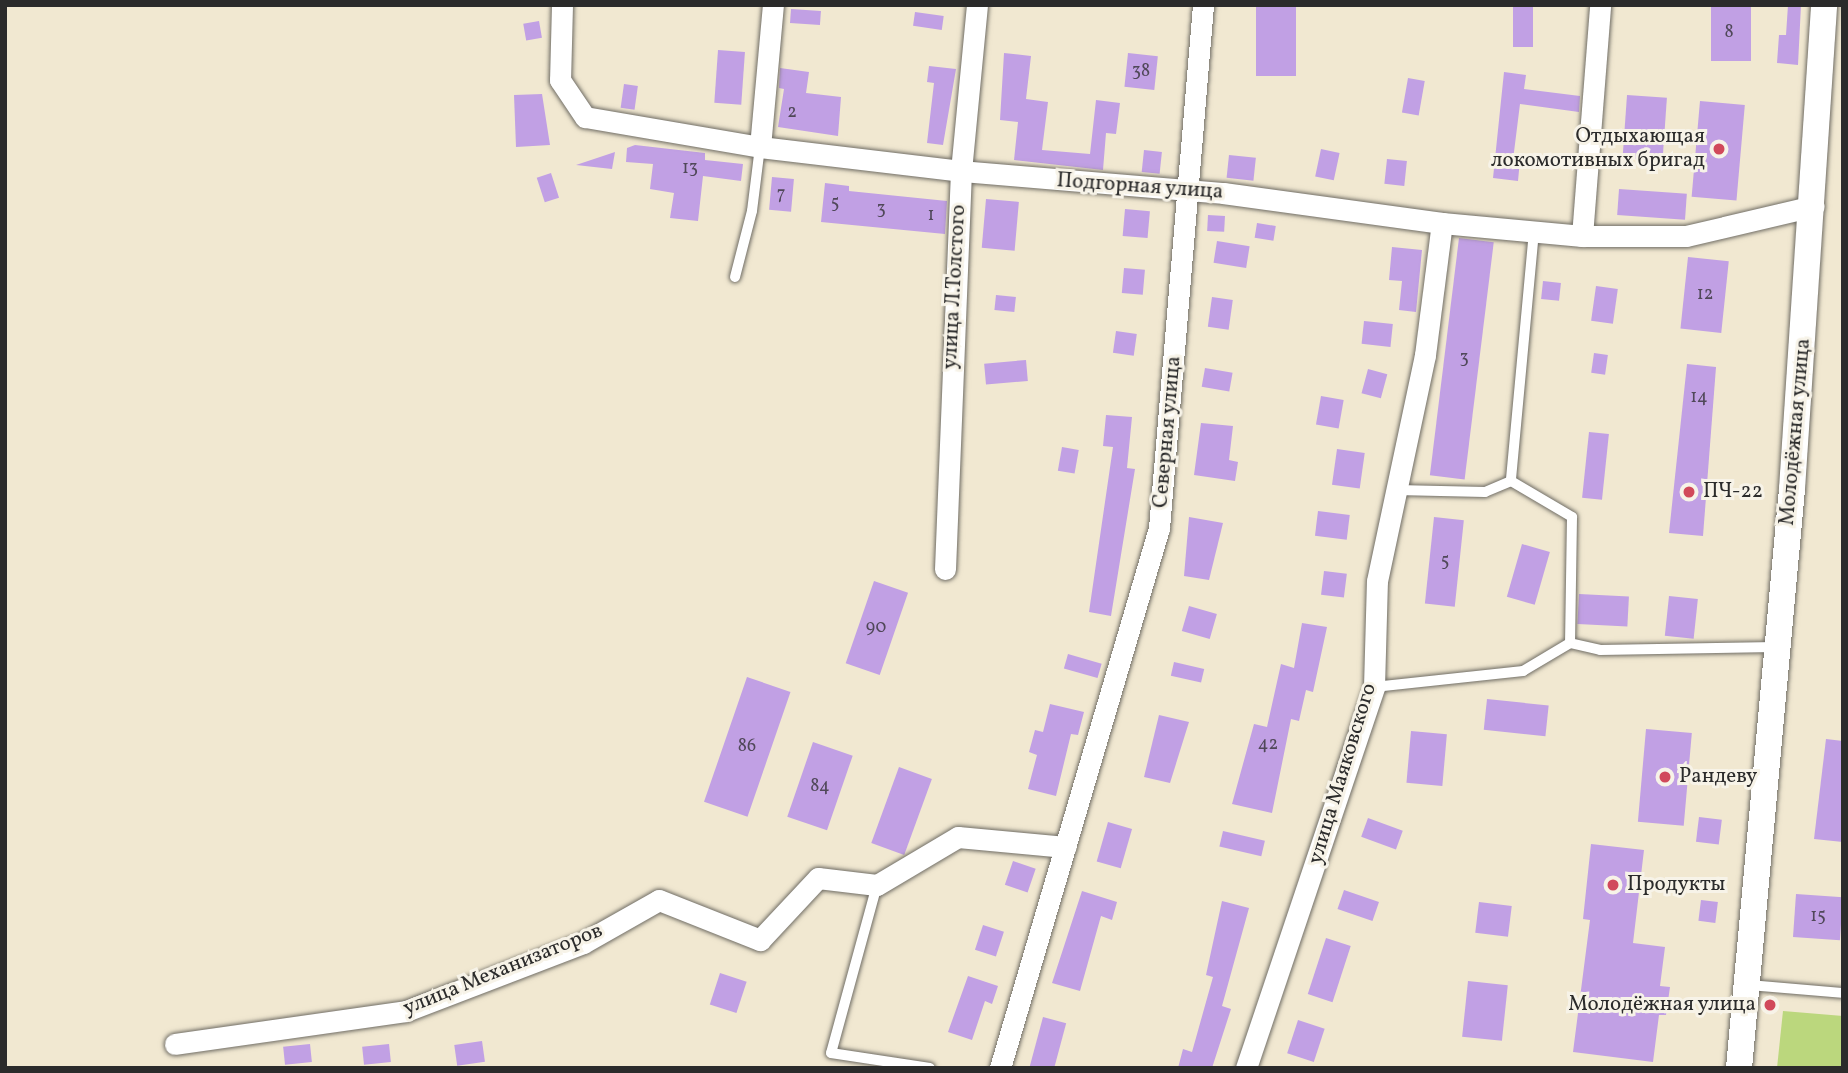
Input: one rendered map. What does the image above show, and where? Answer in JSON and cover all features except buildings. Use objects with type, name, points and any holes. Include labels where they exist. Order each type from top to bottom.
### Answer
[{"type":"street","name":"Подгорная улица","points":[[562,5],[560,80],[585,117],[760,147],[961,172],[1190,193],[1223,192],[1442,223],[1582,236],[1686,236],[1814,206]]},
{"type":"street","points":[[760,147],[773,5]]},
{"type":"street","name":"улица Л.Толстого","points":[[945,569],[961,172],[977,5]]},
{"type":"street","name":"Северная улица","points":[[1000,1068],[1159,528],[1190,193],[1203,5]]},
{"type":"street","points":[[1582,236],[1600,5]]},
{"type":"street","name":"Молодёжная улица","points":[[1739,1068],[1775,647],[1793,489],[1814,206],[1824,5]]},
{"type":"street","name":"улица Маяковского","points":[[1246,1068],[1374,687],[1377,581],[1425,355],[1442,223]]},
{"type":"street","points":[[877,885],[958,837],[1066,847]]},
{"type":"street","name":"улица Механизаторов","points":[[175,1044],[406,1011],[583,943],[659,900],[761,940],[818,878],[877,885]]},
{"type":"lane","points":[[735,277],[752,211],[760,147]]},
{"type":"lane","points":[[1511,481],[1534,231]]},
{"type":"lane","points":[[1511,481],[1572,517],[1570,643]]},
{"type":"lane","points":[[1396,490],[1485,492],[1511,481]]},
{"type":"lane","points":[[1374,687],[1523,671],[1570,643],[1600,650],[1775,647]]},
{"type":"lane","points":[[877,885],[831,1053],[930,1068]]},
{"type":"lane","points":[[1746,984],[1843,993]]},
{"type":"green space","points":[[1783,1011],[1843,1016],[1843,1068],[1777,1068]]},
{"type":"place","name":"Отдыхающая локомотивных бригад","points":[[1719,149]]},
{"type":"place","name":"ПЧ-22","points":[[1689,492]]},
{"type":"place","name":"Рандеву","points":[[1665,777]]},
{"type":"place","name":"Продукты","points":[[1613,885]]},
{"type":"place","name":"Молодёжная улица","points":[[1770,1005]]}]
